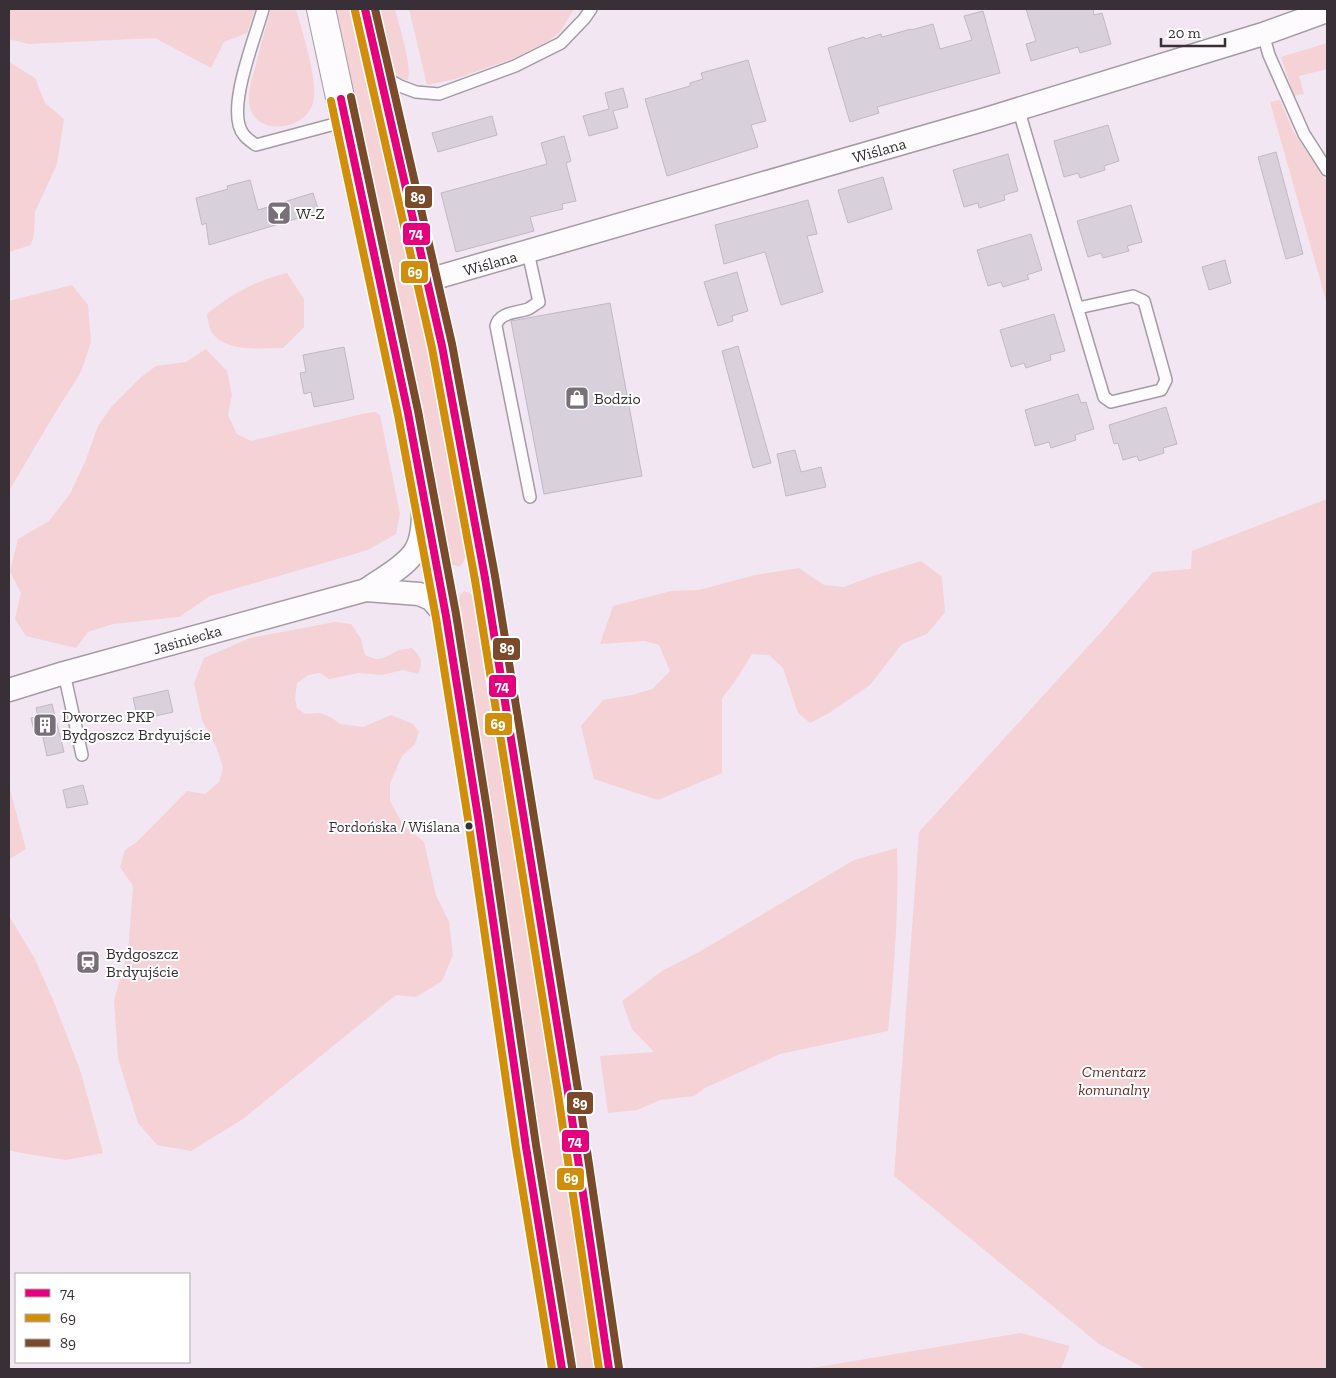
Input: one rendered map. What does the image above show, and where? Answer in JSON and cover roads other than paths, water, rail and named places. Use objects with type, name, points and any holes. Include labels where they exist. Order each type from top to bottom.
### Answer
[{"type":"main road","points":[[321,9],[408,414],[446,616],[526,1147],[562,1369]]},
{"type":"main road","points":[[365,9],[442,346],[487,588],[566,1083],[609,1369]]},
{"type":"street","name":"Wiślana","points":[[428,280],[986,119],[1263,34],[1327,11]]},
{"type":"street","name":"Jasiniecka","points":[[9,690],[64,673],[366,590],[414,554],[420,537],[422,522],[422,488]]},
{"type":"street","name":"Jasiniecka","points":[[366,590],[419,594],[431,599],[446,616]]},
{"type":"lane","points":[[263,9],[243,73],[236,111],[242,134],[256,145],[346,121]]},
{"type":"lane","points":[[380,75],[416,92],[439,94],[515,66],[561,43],[591,9]]},
{"type":"lane","points":[[1263,34],[1269,55],[1300,125],[1327,170]]},
{"type":"lane","points":[[1018,108],[1104,397],[1111,402],[1162,390],[1166,380],[1144,301],[1132,296],[1078,308]]},
{"type":"lane","points":[[528,252],[539,302],[528,308],[503,316],[497,321],[496,326],[530,497]]},
{"type":"lane","points":[[64,673],[82,755]]},
{"type":"place","name":"W-Z","points":[[279,213]]},
{"type":"place","name":"Bodzio","points":[[577,398]]},
{"type":"place","name":"Dworzec PKP Bydgoszcz Brdyujście","points":[[45,725]]},
{"type":"place","name":"Fordońska / Wiślana","points":[[469,826]]},
{"type":"place","name":"Bydgoszcz Brdyujście","points":[[88,962]]},
{"type":"park label","name":"Cmentarz komunalny","points":[[1114,1080]]}]
